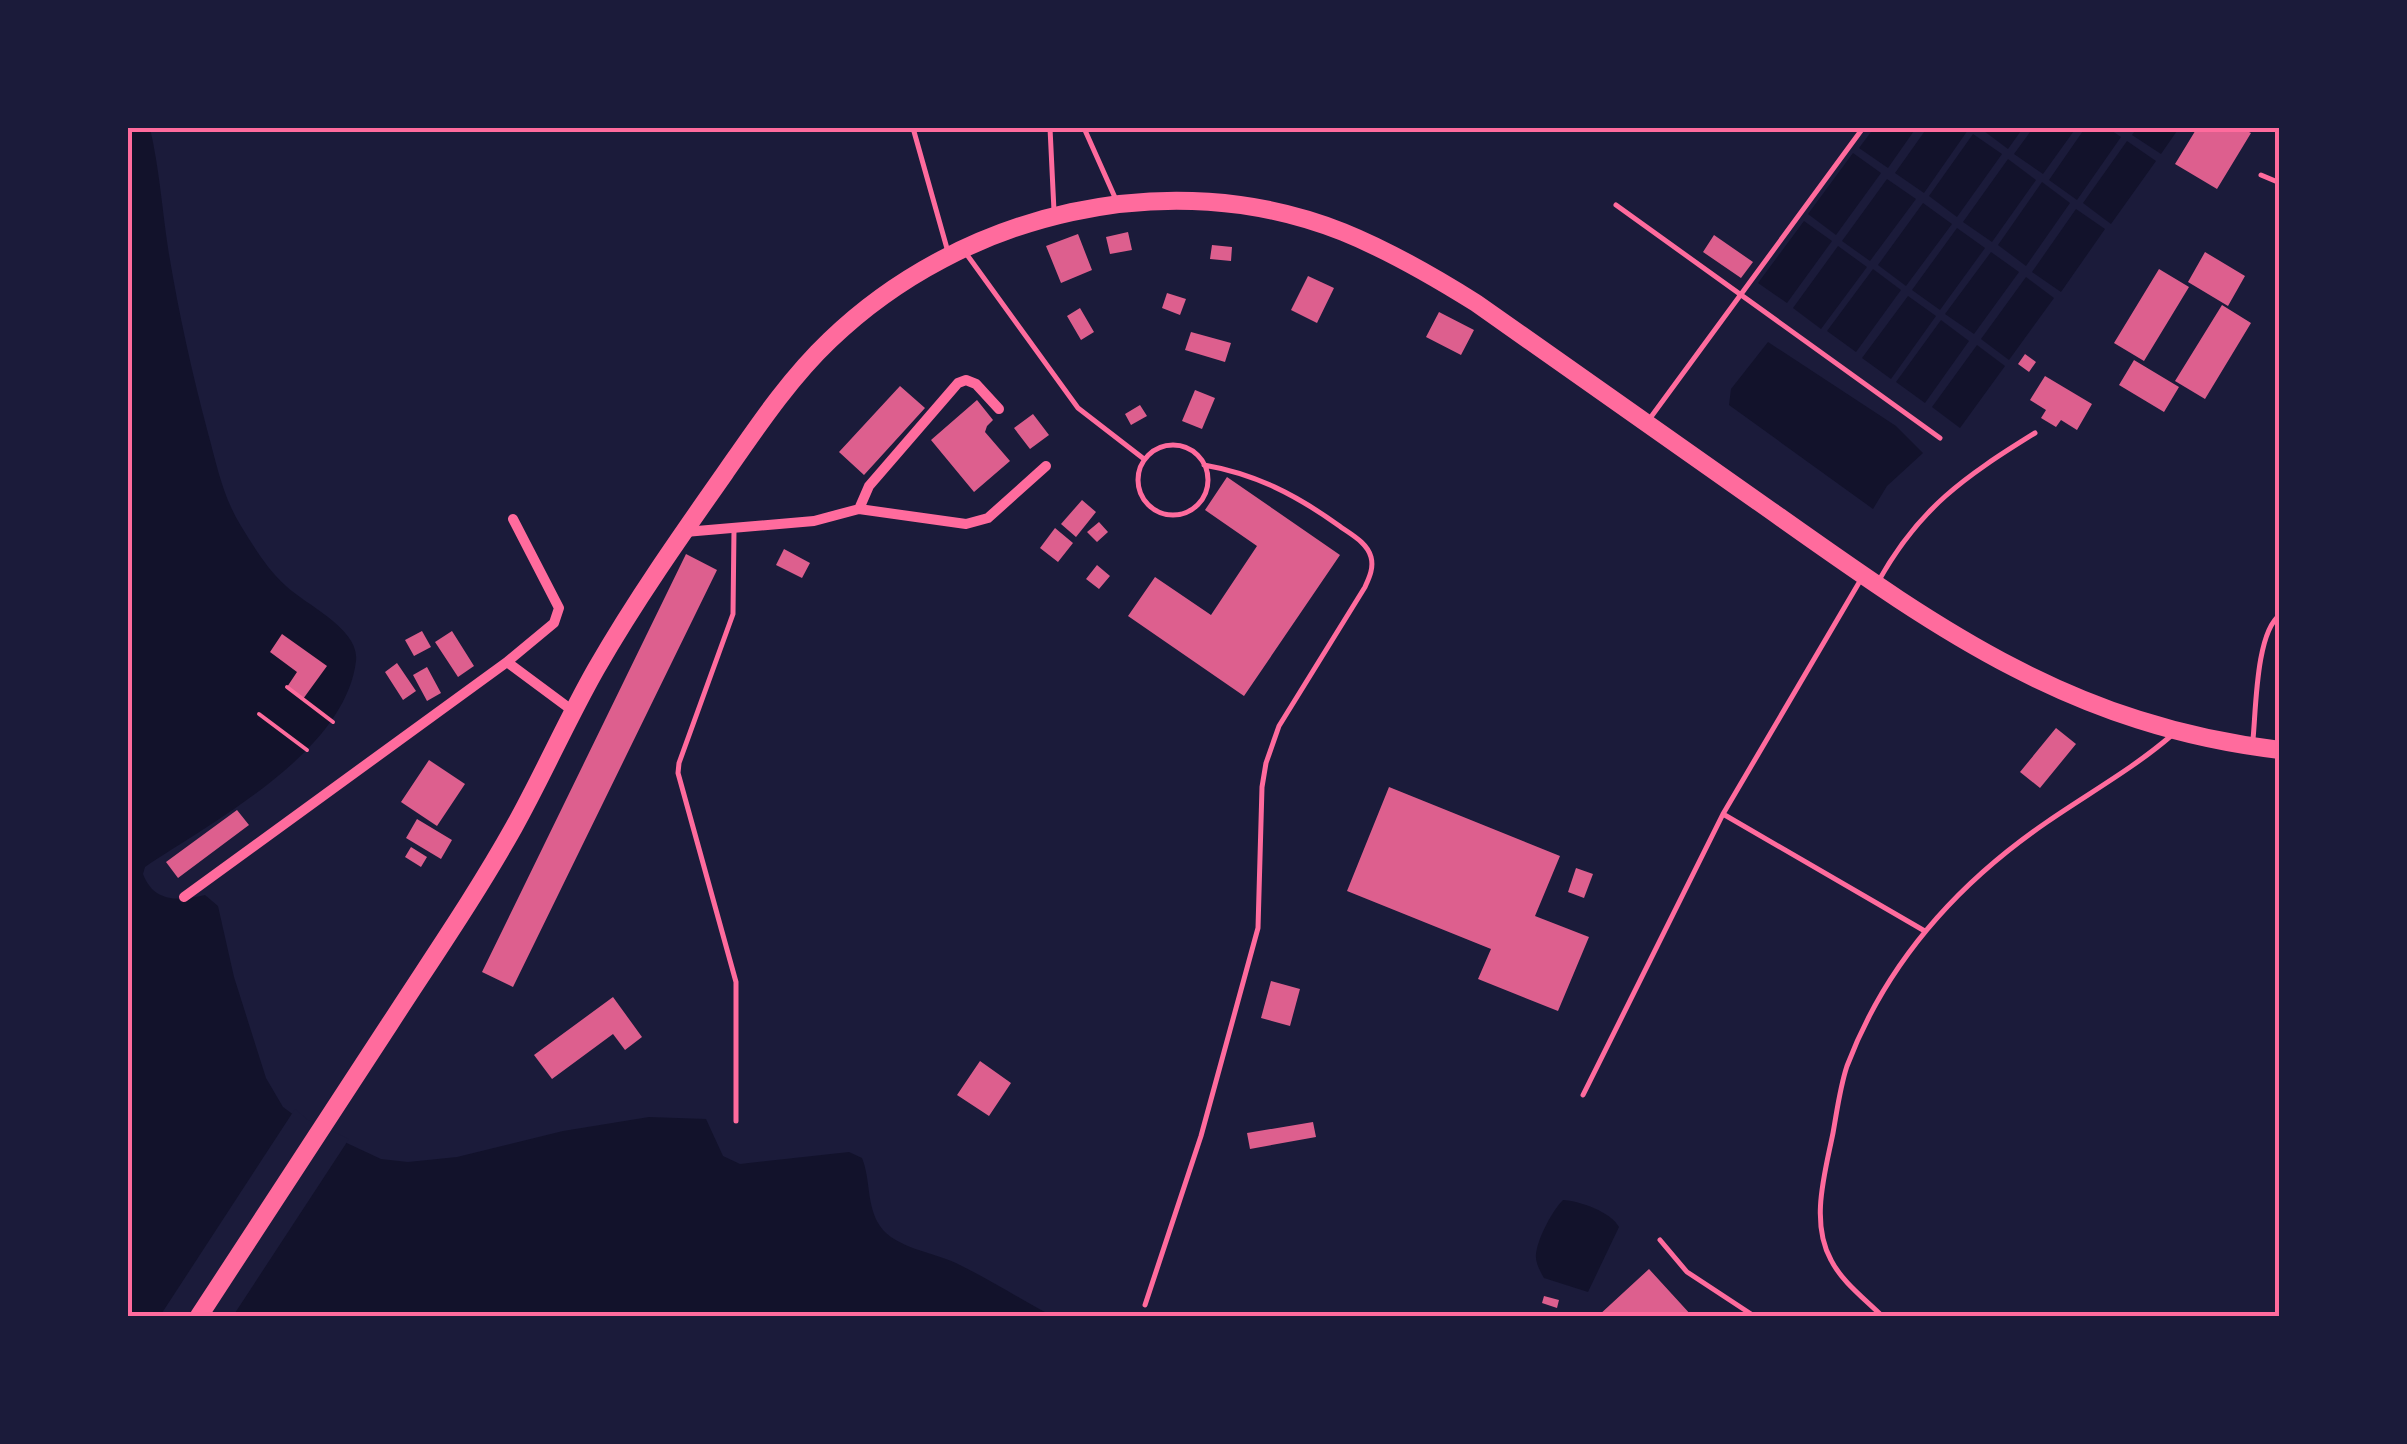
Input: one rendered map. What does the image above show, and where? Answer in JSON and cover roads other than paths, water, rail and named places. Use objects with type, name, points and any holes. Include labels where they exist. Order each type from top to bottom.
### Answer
[{"type":"highway","points":[[199,1316],[433,958],[513,828],[625,621],[776,402],[830,340],[883,297],[956,252],[1054,214],[1176,200],[1274,211],[1341,231],[1413,264],[1476,302],[1870,580],[1966,642],[2104,710],[2174,733],[2280,750]]},
{"type":"street","points":[[859,509],[870,486],[958,383],[966,380],[976,384],[999,409]]},
{"type":"street","points":[[684,532],[814,522],[859,509],[966,524],[977,522],[988,518],[1046,466]]},
{"type":"street","points":[[184,897],[554,624],[559,608],[512,519]]},
{"type":"street","points":[[507,662],[573,711]]},
{"type":"lane","points":[[913,128],[956,252],[1078,408],[1144,459]]},
{"type":"lane","points":[[1050,128],[1054,214]]},
{"type":"lane","points":[[1084,128],[1118,204]]},
{"type":"lane","points":[[1647,423],[1864,128]]},
{"type":"lane","points":[[2262,175],[2280,183]]},
{"type":"lane","points":[[1616,205],[1940,438]]},
{"type":"lane","points":[[1583,1096],[1723,814],[1870,580],[1935,503],[2034,433]]},
{"type":"lane","points":[[1176,445],[1198,455],[1204,465],[1207,488],[1195,508],[1174,516],[1153,510],[1140,492],[1139,470],[1144,459],[1164,446],[1176,445]]},
{"type":"lane","points":[[1145,1305],[1197,1151],[1258,928],[1266,763],[1279,726],[1366,588],[1372,570],[1371,556],[1364,544],[1305,501],[1262,479],[1204,465]]},
{"type":"lane","points":[[734,529],[733,614],[678,773],[736,982],[736,1121]]},
{"type":"lane","points":[[2252,747],[2264,642],[2280,615]]},
{"type":"lane","points":[[1882,1316],[1831,1262],[1823,1243],[1821,1190],[1846,1069],[1877,1000],[1923,930],[1977,876],[2043,824],[2174,733]]},
{"type":"lane","points":[[1723,814],[1923,930]]},
{"type":"lane","points":[[1660,1240],[1687,1272],[1754,1316]]}]
